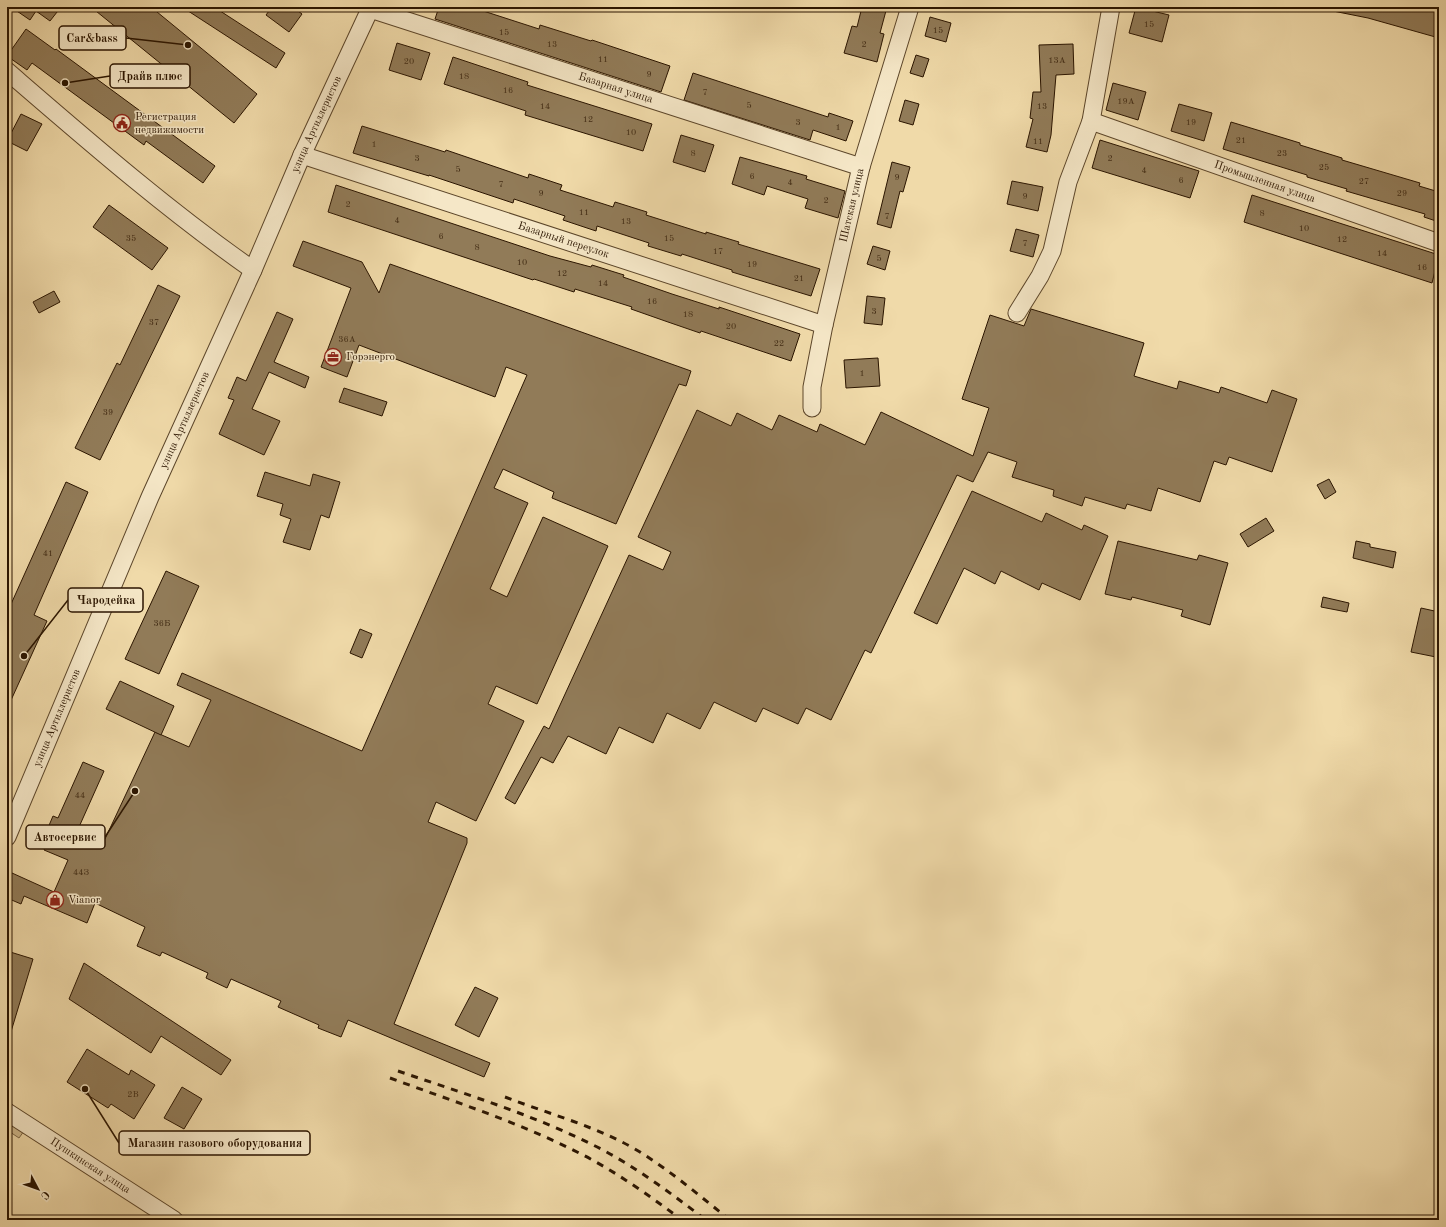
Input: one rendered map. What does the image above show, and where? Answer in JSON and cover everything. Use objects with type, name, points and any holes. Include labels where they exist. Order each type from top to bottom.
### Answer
[{"type":"street","name":"Шатская улица","points":[[812,408],[812,387],[824,325],[861,167],[910,7]]},
{"type":"street","points":[[1017,313],[1052,251],[1068,182],[1091,121],[1111,7]]},
{"type":"street","name":"Базарная улица","points":[[370,8],[861,167]]},
{"type":"street","name":"улица Артиллеристов","points":[[7,837],[150,497],[253,270],[302,155],[370,8]]},
{"type":"street","points":[[7,71],[119,168],[184,220],[253,270]]},
{"type":"street","name":"Промышленная улица","points":[[1091,121],[1439,243]]},
{"type":"street","name":"Базарный переулок","points":[[302,155],[824,325]]},
{"type":"street","name":"Пушкинская улица","points":[[7,1112],[174,1220]]},
{"type":"shaded area","points":[[7,1121],[24,1131],[19,1138],[7,1130]]},
{"type":"building","points":[[11,7],[61,7],[50,21],[36,11],[30,20]]},
{"type":"building","points":[[91,7],[151,7],[257,94],[234,123]]},
{"type":"building","points":[[182,7],[214,7],[285,53],[276,68]]},
{"type":"building","points":[[272,7],[293,7],[302,14],[289,32],[266,15]]},
{"type":"building","points":[[439,7],[471,7],[539,29],[540,25],[591,41],[592,40],[670,66],[661,92],[435,19]]},
{"type":"building","points":[[862,7],[887,7],[880,33],[884,34],[877,62],[844,53],[852,26],[857,27]]},
{"type":"building","points":[[1136,7],[1169,15],[1162,42],[1129,33]]},
{"type":"building","points":[[1333,7],[1439,8],[1439,38],[1368,18],[1333,11]]},
{"type":"building","points":[[930,17],[951,23],[946,42],[925,36]]},
{"type":"building","points":[[26,29],[55,50],[56,49],[215,166],[203,183],[146,141],[144,145],[32,63],[27,70],[7,56]]},
{"type":"building","points":[[397,43],[430,53],[421,80],[389,70]]},
{"type":"building","points":[[1073,44],[1074,74],[1056,75],[1051,135],[1047,152],[1026,147],[1033,119],[1030,118],[1033,92],[1041,92],[1039,45]]},
{"type":"building","points":[[916,55],[929,59],[923,77],[910,73]]},
{"type":"building","points":[[453,57],[528,82],[527,85],[652,124],[643,151],[525,115],[526,111],[444,84]]},
{"type":"building","points":[[693,73],[828,117],[829,113],[853,121],[846,141],[813,130],[810,140],[684,100]]},
{"type":"building","points":[[1113,83],[1146,92],[1138,120],[1106,110]]},
{"type":"building","points":[[905,100],[919,104],[913,125],[899,121]]},
{"type":"building","points":[[1179,104],[1212,113],[1204,141],[1171,131]]},
{"type":"building","points":[[21,114],[42,124],[27,151],[7,141]]},
{"type":"building","points":[[1231,122],[1300,143],[1300,145],[1342,158],[1342,160],[1420,183],[1419,186],[1439,192],[1439,222],[1424,217],[1425,214],[1346,191],[1347,189],[1307,177],[1307,175],[1223,149]]},
{"type":"building","points":[[362,126],[445,152],[446,150],[528,178],[529,174],[562,185],[560,190],[613,207],[615,202],[647,212],[646,215],[706,234],[706,232],[739,242],[738,244],[820,269],[811,296],[732,272],[732,270],[682,254],[681,256],[648,246],[649,243],[597,226],[596,231],[563,220],[565,216],[514,199],[513,203],[429,175],[353,153]]},
{"type":"building","points":[[681,135],[714,145],[705,172],[673,162]]},
{"type":"building","points":[[1100,140],[1199,171],[1190,198],[1092,168]]},
{"type":"building","points":[[740,157],[807,176],[806,179],[845,191],[838,218],[805,208],[808,199],[767,186],[764,195],[732,184]]},
{"type":"building","points":[[892,162],[910,167],[903,192],[900,191],[891,228],[877,224]]},
{"type":"building","points":[[1012,181],[1043,187],[1038,211],[1007,204]]},
{"type":"building","points":[[336,185],[550,256],[591,267],[592,265],[624,275],[623,277],[672,294],[719,309],[719,307],[800,334],[791,361],[701,331],[700,333],[631,309],[632,307],[575,289],[574,292],[534,279],[533,280],[328,212]]},
{"type":"building","points":[[1252,195],[1439,255],[1432,283],[1244,222]]},
{"type":"building","points":[[109,205],[168,248],[152,270],[93,227]]},
{"type":"building","points":[[1016,229],[1039,235],[1033,257],[1010,251]]},
{"type":"building","points":[[303,241],[362,262],[379,293],[390,264],[691,371],[686,386],[679,384],[616,524],[552,498],[554,492],[503,469],[494,488],[528,503],[490,589],[507,597],[543,517],[608,546],[537,704],[496,686],[488,704],[524,721],[476,821],[436,802],[428,822],[467,838],[467,843],[394,1024],[490,1063],[484,1077],[348,1020],[341,1037],[318,1028],[319,1025],[278,1007],[281,1001],[231,979],[227,988],[206,978],[208,973],[162,952],[160,956],[137,946],[145,927],[95,903],[87,923],[24,896],[21,904],[7,898],[7,886],[12,873],[54,892],[68,860],[44,850],[47,844],[42,842],[53,816],[58,818],[83,762],[104,771],[79,827],[105,839],[155,732],[189,747],[211,700],[177,685],[182,673],[362,751],[527,375],[506,367],[495,397],[359,345],[347,377],[321,367],[351,288],[293,266]]},
{"type":"building","points":[[873,246],[890,251],[885,270],[867,264]]},
{"type":"building","points":[[158,285],[180,296],[100,460],[75,448],[117,363],[120,365]]},
{"type":"building","points":[[54,291],[60,302],[39,313],[33,302]]},
{"type":"building","points":[[867,296],[885,298],[882,325],[864,323]]},
{"type":"building","points":[[1031,309],[1144,343],[1134,376],[1177,389],[1179,381],[1219,393],[1221,387],[1267,403],[1272,390],[1297,399],[1272,472],[1229,457],[1226,465],[1214,461],[1200,502],[1158,488],[1151,511],[1127,504],[1125,509],[1085,497],[1082,506],[1053,496],[1054,490],[1012,477],[1017,462],[988,452],[973,482],[957,475],[871,653],[865,650],[831,720],[806,708],[798,724],[763,708],[756,722],[714,702],[700,729],[667,713],[653,743],[619,727],[606,754],[568,736],[553,763],[541,757],[515,804],[505,798],[544,726],[549,729],[629,555],[663,570],[671,552],[638,537],[697,410],[731,426],[737,413],[772,430],[779,415],[817,432],[820,424],[865,445],[881,412],[973,456],[989,408],[962,399],[990,315],[1024,326]]},
{"type":"building","points":[[277,312],[293,319],[274,362],[309,377],[305,388],[269,372],[252,409],[280,421],[264,455],[219,434],[234,400],[228,398],[237,377],[246,381]]},
{"type":"building","points":[[878,358],[880,386],[846,388],[844,360]]},
{"type":"building","points":[[344,388],[387,402],[382,416],[339,402]]},
{"type":"building","points":[[265,472],[310,486],[313,474],[340,482],[329,518],[321,515],[310,550],[283,542],[291,519],[280,515],[283,504],[257,496]]},
{"type":"building","points":[[1329,479],[1336,492],[1325,499],[1317,485]]},
{"type":"building","points":[[66,482],[88,492],[34,615],[47,621],[7,709],[7,613]]},
{"type":"building","points":[[972,491],[1042,522],[1046,513],[1082,530],[1084,525],[1108,536],[1080,600],[1042,583],[1039,590],[1001,571],[995,584],[964,568],[937,624],[914,613]]},
{"type":"building","points":[[1266,518],[1274,531],[1248,547],[1240,534]]},
{"type":"building","points":[[1118,541],[1197,560],[1199,555],[1228,563],[1210,625],[1181,616],[1183,610],[1132,597],[1131,600],[1105,594]]},
{"type":"building","points":[[1356,541],[1370,544],[1370,547],[1396,552],[1393,568],[1353,558]]},
{"type":"building","points":[[166,571],[199,586],[159,674],[125,659]]},
{"type":"building","points":[[1323,597],[1349,603],[1347,612],[1321,607]]},
{"type":"building","points":[[1421,608],[1439,612],[1439,644],[1436,657],[1411,652]]},
{"type":"building","points":[[360,629],[372,634],[362,658],[350,653]]},
{"type":"building","points":[[120,681],[174,706],[161,735],[106,709]]},
{"type":"building","points":[[7,951],[33,959],[10,1035],[7,1035]]},
{"type":"building","points":[[84,963],[231,1060],[221,1075],[161,1036],[151,1053],[69,999]]},
{"type":"building","points":[[475,987],[498,998],[479,1037],[455,1025]]},
{"type":"building","points":[[87,1049],[129,1075],[131,1070],[155,1085],[134,1119],[111,1104],[108,1108],[67,1082]]},
{"type":"building","points":[[182,1087],[202,1099],[184,1129],[164,1118]]},
{"type":"railway","points":[[398,1071],[519,1113],[589,1143],[635,1169],[706,1220]]},
{"type":"railway","points":[[390,1078],[488,1114],[560,1143],[622,1177],[682,1220]]},
{"type":"railway","points":[[505,1097],[591,1128],[624,1143],[663,1168],[730,1220]]},
{"type":"place","name":"Car&bass","points":[[188,45]]},
{"type":"place","name":"Драйв плюс","points":[[65,83]]},
{"type":"place","name":"Регистрация недвижимости","points":[[122,123]]},
{"type":"place","name":"Горэнерго","points":[[333,357]]},
{"type":"place","name":"Чародейка","points":[[24,656]]},
{"type":"place","name":"Автосервис","points":[[135,791]]},
{"type":"place","name":"Vianor","points":[[55,900]]},
{"type":"place","name":"Магазин газового оборудования","points":[[85,1089]]}]
